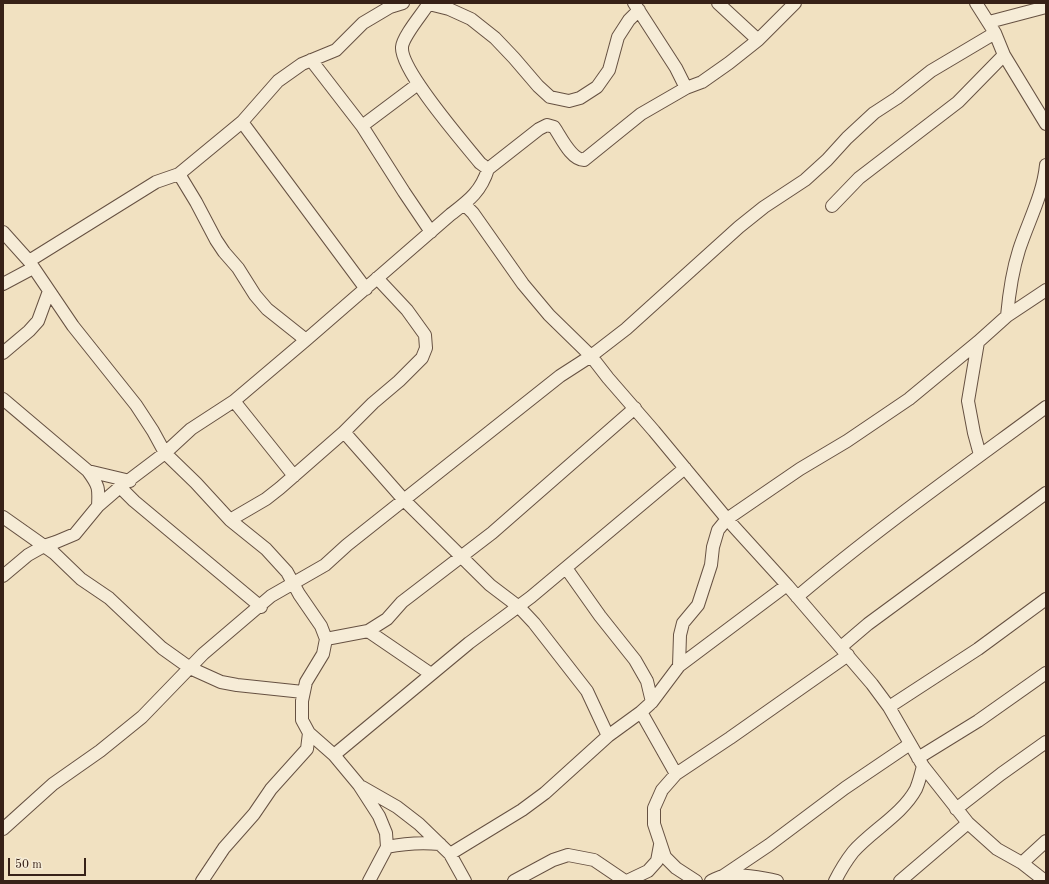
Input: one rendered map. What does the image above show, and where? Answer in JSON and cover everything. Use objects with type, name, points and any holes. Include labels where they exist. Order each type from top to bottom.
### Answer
[{"type":"street","points":[[3,284],[156,182],[178,174],[242,122],[278,81],[302,64],[336,50],[363,23],[390,7],[403,3]]},
{"type":"street","points":[[718,3],[758,40]]},
{"type":"street","points":[[3,576],[28,555],[44,546],[75,534],[98,506],[165,453],[191,429],[234,401],[464,204],[480,189],[488,169],[539,128],[547,125],[554,127],[573,156],[579,160],[584,160],[641,114],[686,88],[708,79],[758,40],[795,3]]},
{"type":"street","points":[[976,3],[992,28],[1004,55],[1046,124]]},
{"type":"street","points":[[488,169],[480,162],[418,84],[402,55],[404,38],[429,4],[449,9],[471,19],[500,43],[538,86],[550,97],[569,101],[580,98],[597,87],[609,70],[618,37],[636,7],[676,68],[686,88]]},
{"type":"street","points":[[3,829],[53,784],[100,751],[142,717],[222,637],[261,607],[271,596],[294,584],[324,565],[347,545],[560,376],[591,356],[626,329],[739,227],[764,207],[805,180],[874,113],[992,28],[1046,7]]},
{"type":"street","points":[[832,206],[859,178],[958,102],[1004,55]]},
{"type":"street","points":[[311,60],[362,126],[431,232]]},
{"type":"street","points":[[362,126],[418,84]]},
{"type":"street","points":[[242,122],[366,289]]},
{"type":"street","points":[[1007,316],[1010,287],[1019,250],[1030,223],[1045,176],[1046,166]]},
{"type":"street","points":[[178,174],[196,202],[216,240],[238,268],[255,295],[267,308],[306,340]]},
{"type":"street","points":[[464,204],[473,213],[523,284],[548,315],[591,356],[727,519],[787,585],[872,684],[889,707],[921,762],[968,823],[997,849],[1022,863],[1045,881]]},
{"type":"street","points":[[3,232],[31,264],[73,326],[136,405],[165,453],[196,483],[230,520],[266,549],[287,572],[321,626],[326,639],[323,654],[306,682],[301,710],[302,720],[309,732],[334,755],[359,785],[379,816],[386,833],[387,847],[368,881]]},
{"type":"street","points":[[230,520],[266,499],[294,476],[344,432],[422,358],[426,348],[425,335],[407,310],[377,278]]},
{"type":"street","points":[[679,666],[680,635],[683,623],[698,605],[711,565],[713,547],[718,530],[727,519],[800,469],[847,441],[909,399],[1007,316],[1046,290]]},
{"type":"street","points":[[3,353],[29,331],[38,321],[49,291]]},
{"type":"street","points":[[978,342],[968,402],[980,455]]},
{"type":"street","points":[[3,400],[88,471],[97,482],[98,506]]},
{"type":"street","points":[[234,401],[294,476]]},
{"type":"street","points":[[797,597],[825,573],[980,455],[1046,407]]},
{"type":"street","points":[[326,639],[368,631],[387,618],[402,602],[492,533],[635,408]]},
{"type":"street","points":[[344,432],[404,500],[490,585],[519,607],[534,623],[587,691],[608,736]]},
{"type":"street","points":[[334,755],[469,643],[519,607],[685,468]]},
{"type":"street","points":[[88,471],[125,484],[134,501],[261,607]]},
{"type":"street","points":[[696,881],[676,868],[665,858],[654,824],[654,808],[662,790],[676,774],[737,734],[844,651],[868,624],[1046,493]]},
{"type":"street","points":[[3,517],[54,553],[82,579],[109,598],[162,648],[190,668],[221,682],[303,692]]},
{"type":"street","points":[[566,568],[600,616],[635,660],[647,681],[652,702]]},
{"type":"street","points":[[450,854],[522,810],[545,793],[608,736],[652,702],[679,666],[787,585]]},
{"type":"street","points":[[889,707],[978,649],[1046,599]]},
{"type":"street","points":[[368,631],[431,674]]},
{"type":"street","points":[[835,881],[854,851],[910,799],[916,789],[921,762],[1046,673]]},
{"type":"street","points":[[641,712],[676,774]]},
{"type":"street","points":[[307,749],[309,732]]},
{"type":"street","points":[[956,809],[1001,774],[1046,742]]},
{"type":"street","points":[[711,881],[723,876],[769,845],[845,788],[910,744]]},
{"type":"street","points":[[202,881],[224,848],[254,814],[271,789],[307,749],[323,745]]},
{"type":"street","points":[[359,785],[397,807],[419,824],[450,854],[465,881]]},
{"type":"street","points":[[900,881],[968,823]]},
{"type":"street","points":[[1022,863],[1046,841]]},
{"type":"street","points":[[387,847],[411,842],[440,844]]},
{"type":"street","points":[[514,881],[553,860],[568,856],[594,860],[626,881],[648,870],[657,861],[660,844]]},
{"type":"street","points":[[723,876],[739,876],[777,881]]}]
